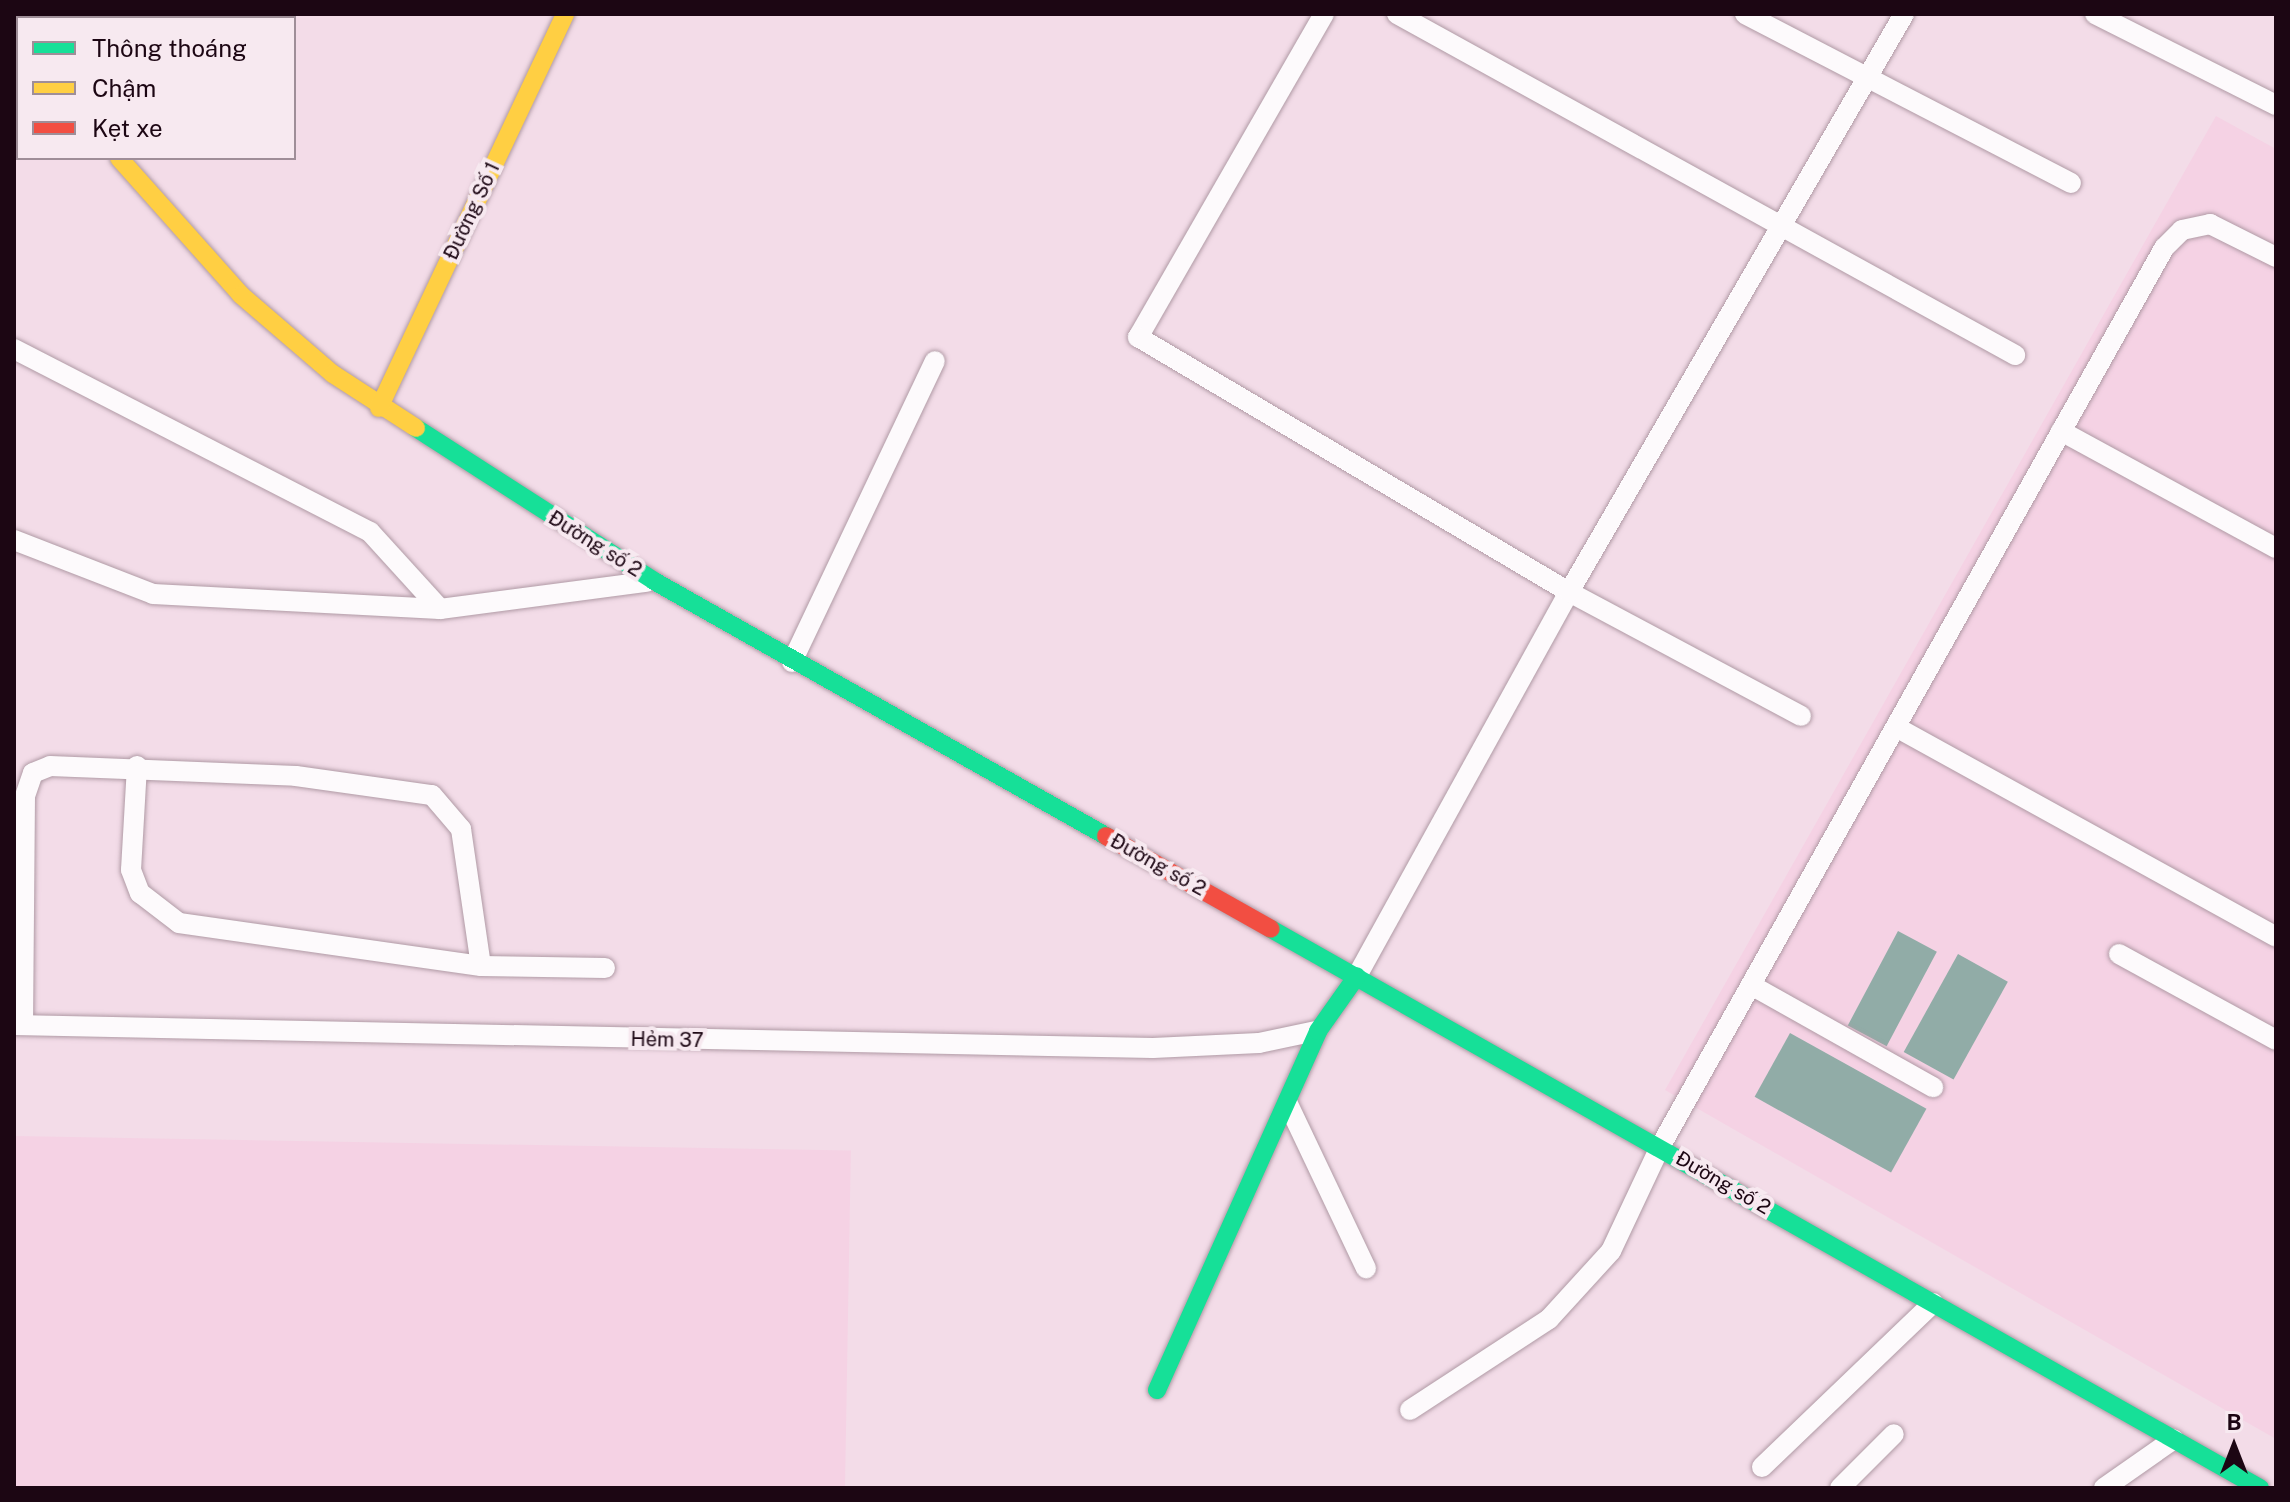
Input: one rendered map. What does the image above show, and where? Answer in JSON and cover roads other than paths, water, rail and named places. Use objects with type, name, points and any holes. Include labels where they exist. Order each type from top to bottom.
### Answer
[{"type":"street","name":"Đường Số 1","points":[[379,408],[565,14]]},
{"type":"street","name":"Đường số 2","points":[[121,160],[241,295],[379,408],[654,581],[792,662],[1357,976],[2174,1439],[2234,1482],[2260,1488]]},
{"type":"street","points":[[1157,1390],[1288,1104],[1318,1031],[1357,976]]},
{"type":"lane","points":[[1324,14],[1138,337],[1569,592],[1801,716]]},
{"type":"lane","points":[[1397,14],[2015,355]]},
{"type":"lane","points":[[1745,14],[1866,80],[2071,183]]},
{"type":"lane","points":[[1357,976],[1569,592],[1904,14]]},
{"type":"lane","points":[[2095,14],[2276,105]]},
{"type":"lane","points":[[1410,1410],[1549,1319],[1592,1275],[1627,1223],[1660,1147],[2172,238],[2210,224],[2276,257]]},
{"type":"lane","points":[[14,349],[370,532],[440,609]]},
{"type":"lane","points":[[792,662],[935,361]]},
{"type":"lane","points":[[2061,431],[2276,548]]},
{"type":"lane","points":[[14,540],[153,594],[440,609],[654,581]]},
{"type":"lane","points":[[1896,727],[2276,937]]},
{"type":"lane","points":[[18,1025],[25,796],[33,773],[137,766],[432,795],[461,829],[481,966]]},
{"type":"lane","points":[[137,766],[131,870],[140,893],[179,923],[481,966],[605,968]]},
{"type":"lane","points":[[2119,954],[2276,1040]]},
{"type":"lane","points":[[1751,985],[1933,1087]]},
{"type":"lane","name":"Hẻm 37","points":[[18,1025],[1153,1048],[1259,1043],[1318,1031]]},
{"type":"lane","points":[[1288,1104],[1366,1268]]},
{"type":"lane","points":[[1762,1467],[1933,1303]]},
{"type":"lane","points":[[1840,1488],[1894,1434]]},
{"type":"lane","points":[[2104,1488],[2174,1439]]}]
